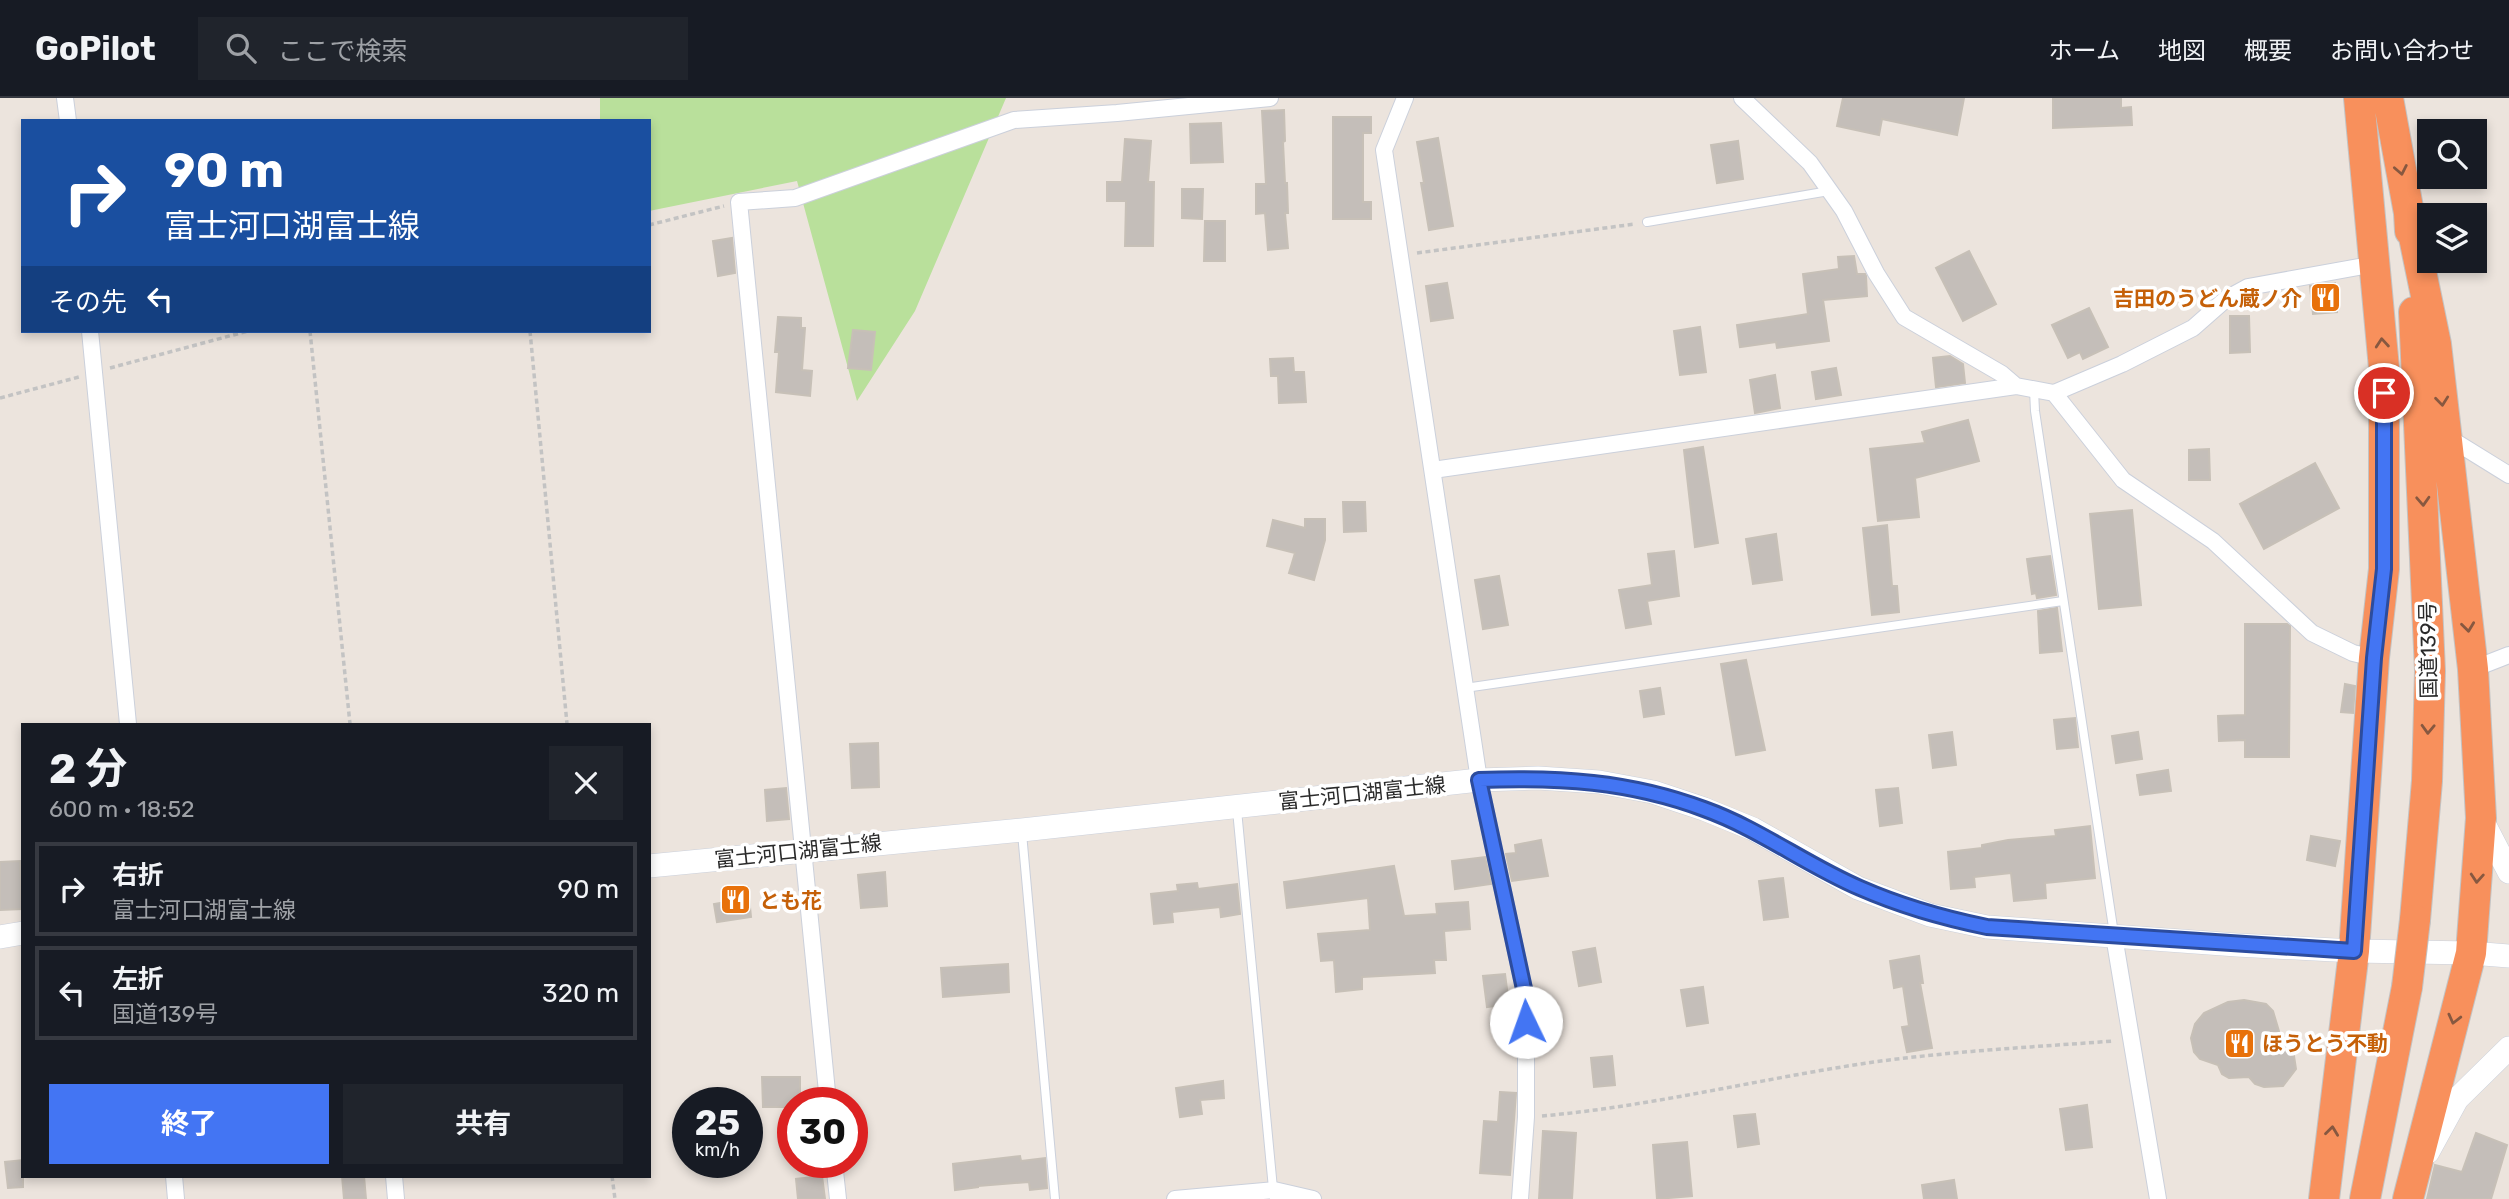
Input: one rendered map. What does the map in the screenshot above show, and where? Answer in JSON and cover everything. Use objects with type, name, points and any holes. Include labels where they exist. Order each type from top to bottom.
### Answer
[{"type":"highway","points":[[2324,1199],[2354,951],[2374,658],[2384,569],[2384,368],[2359,98]]},
{"type":"highway","name":"国道139号","points":[[2365,1199],[2407,987],[2427,781],[2430,671],[2409,213],[2388,98]]},
{"type":"highway","points":[[2409,213],[2436,344],[2473,669],[2481,818],[2471,953],[2411,1188]]},
{"type":"main road","name":"富士河口湖富士線","points":[[651,866],[1022,830],[1479,780],[1538,778],[1599,782],[1653,792],[1704,808],[1753,829],[1858,888],[1930,915],[1987,927],[2354,951],[2509,956]]},
{"type":"main road","points":[[2481,818],[2509,872]]},
{"type":"main road","points":[[0,937],[21,933]]},
{"type":"main road","points":[[2411,1188],[2457,1099],[2509,1048]]},
{"type":"street","points":[[65,98],[68,119]]},
{"type":"street","points":[[827,1087],[739,202],[795,198],[1014,120],[1270,98]]},
{"type":"street","points":[[1405,98],[1384,150],[1479,780],[1526,998],[1526,1117],[1520,1199]]},
{"type":"street","points":[[1742,98],[1810,163],[1844,211],[1876,273],[1904,317],[2002,374],[2016,386]]},
{"type":"street","points":[[1433,470],[2016,386],[2054,393],[2193,328],[2226,299],[2248,287],[2375,264]]},
{"type":"street","points":[[90,333],[128,723]]},
{"type":"street","points":[[2054,393],[2123,480],[2213,541],[2312,633],[2353,653],[2374,658]]},
{"type":"street","points":[[2446,436],[2509,475]]},
{"type":"street","points":[[2473,669],[2509,655]]},
{"type":"street","points":[[2115,936],[2158,1199]]},
{"type":"street","points":[[174,1178],[176,1199]]},
{"type":"street","points":[[394,1178],[396,1199]]},
{"type":"street","points":[[836,1178],[838,1199]]},
{"type":"street","points":[[1175,1199],[1274,1195],[1313,1199]]},
{"type":"lane","points":[[1647,222],[1829,191]]},
{"type":"lane","points":[[2034,390],[2063,601],[2115,936]]},
{"type":"lane","points":[[1465,688],[2063,601]]},
{"type":"lane","points":[[1237,807],[1274,1195]]},
{"type":"lane","points":[[1022,830],[1055,1199]]},
{"type":"path","points":[[651,224],[739,202]]},
{"type":"path","points":[[1401,256],[1647,222]]},
{"type":"path","points":[[0,398],[241,333]]},
{"type":"path","points":[[310,333],[350,723]]},
{"type":"path","points":[[530,333],[568,723]]},
{"type":"path","points":[[1526,1117],[1587,1112],[1746,1083],[1939,1053],[2133,1040]]},
{"type":"path","points":[[612,1178],[615,1199]]},
{"type":"green space","points":[[600,98],[1006,98],[915,311],[857,401],[797,181],[651,211],[651,119],[600,119]]},
{"type":"building","points":[[1843,98],[1964,98],[1957,135],[1882,119],[1879,135],[1837,126]]},
{"type":"building","points":[[2053,98],[2121,98],[2121,108],[2131,107],[2132,125],[2053,128]]},
{"type":"building","points":[[1284,110],[1288,248],[1268,250],[1265,213],[1256,214],[1256,184],[1266,184],[1262,111]]},
{"type":"building","points":[[1333,117],[1371,117],[1371,133],[1363,133],[1363,202],[1371,202],[1371,219],[1333,219]]},
{"type":"building","points":[[1221,123],[1223,162],[1191,163],[1190,124]]},
{"type":"building","points":[[1438,138],[1453,226],[1429,230],[1417,142]]},
{"type":"building","points":[[1125,139],[1151,141],[1148,182],[1154,182],[1153,246],[1125,246],[1126,201],[1107,201],[1107,182],[1122,182]]},
{"type":"building","points":[[1738,141],[1743,179],[1717,183],[1711,145]]},
{"type":"building","points":[[1182,189],[1203,189],[1202,219],[1182,218]]},
{"type":"building","points":[[1205,221],[1225,221],[1225,261],[1204,261]]},
{"type":"building","points":[[732,238],[735,273],[718,276],[713,241]]},
{"type":"building","points":[[1969,251],[1996,304],[1963,321],[1936,268]]},
{"type":"building","points":[[1854,256],[1857,274],[1866,276],[1867,296],[1823,300],[1829,341],[1777,348],[1776,342],[1740,347],[1737,325],[1808,314],[1803,274],[1839,269],[1838,257]]},
{"type":"building","points":[[1447,283],[1453,318],[1431,321],[1426,286]]},
{"type":"building","points":[[2335,283],[2337,312],[2313,314],[2310,286]]},
{"type":"building","points":[[2089,308],[2108,347],[2083,359],[2080,352],[2068,358],[2052,325]]},
{"type":"building","points":[[2230,316],[2249,316],[2250,352],[2230,353]]},
{"type":"building","points":[[778,317],[801,318],[801,328],[805,328],[802,370],[812,371],[810,396],[776,392]]},
{"type":"building","points":[[1700,327],[1706,372],[1680,375],[1674,331]]},
{"type":"building","points":[[853,330],[875,332],[871,370],[848,368]]},
{"type":"building","points":[[1950,356],[1963,364],[1965,383],[1936,387],[1933,358]]},
{"type":"building","points":[[1293,358],[1294,372],[1304,372],[1306,402],[1279,403],[1278,376],[1271,376],[1270,359]]},
{"type":"building","points":[[1836,368],[1841,395],[1816,399],[1812,372]]},
{"type":"building","points":[[1775,375],[1780,408],[1755,413],[1750,380]]},
{"type":"building","points":[[1968,420],[1979,461],[1915,478],[1919,517],[1878,521],[1870,449],[1925,443],[1922,432]]},
{"type":"building","points":[[1703,447],[1718,543],[1695,547],[1684,450]]},
{"type":"building","points":[[2209,449],[2210,480],[2189,480],[2189,450]]},
{"type":"building","points":[[2315,463],[2339,508],[2264,549],[2240,504]]},
{"type":"building","points":[[1343,502],[1365,502],[1366,531],[1344,532]]},
{"type":"building","points":[[2132,510],[2141,605],[2099,609],[2090,514]]},
{"type":"building","points":[[1305,519],[1325,519],[1325,540],[1314,580],[1289,573],[1295,553],[1267,546],[1273,520],[1305,528]]},
{"type":"building","points":[[1887,525],[1892,586],[1897,586],[1899,612],[1872,615],[1863,528]]},
{"type":"building","points":[[1776,534],[1782,580],[1753,584],[1746,539]]},
{"type":"building","points":[[1674,551],[1679,596],[1647,601],[1651,624],[1626,628],[1619,590],[1652,585],[1648,554]]},
{"type":"building","points":[[2050,556],[2056,595],[2037,598],[2036,593],[2032,594],[2027,559]]},
{"type":"building","points":[[1499,576],[1508,625],[1483,629],[1475,580]]},
{"type":"building","points":[[2057,608],[2062,651],[2040,653],[2038,611]]},
{"type":"building","points":[[2245,624],[2290,626],[2289,757],[2245,757],[2245,740],[2219,741],[2218,716],[2245,715]]},
{"type":"building","points":[[1746,660],[1765,750],[1736,755],[1721,664]]},
{"type":"building","points":[[2345,684],[2355,686],[2353,713],[2341,712]]},
{"type":"building","points":[[1660,688],[1664,714],[1644,717],[1640,691]]},
{"type":"building","points":[[2075,718],[2078,747],[2057,749],[2054,720]]},
{"type":"building","points":[[1952,732],[1956,765],[1933,768],[1929,735]]},
{"type":"building","points":[[2138,732],[2142,759],[2116,763],[2112,736]]},
{"type":"building","points":[[878,743],[879,787],[852,788],[850,744]]},
{"type":"building","points":[[2168,770],[2171,791],[2140,795],[2137,775]]},
{"type":"building","points":[[786,788],[789,819],[767,821],[765,790]]},
{"type":"building","points":[[1898,788],[1902,823],[1880,826],[1876,790]]},
{"type":"building","points":[[2090,826],[2095,878],[2045,883],[2046,898],[2014,901],[2011,873],[1974,877],[1975,887],[1951,889],[1948,852],[1982,848],[1982,845],[2008,840],[2056,836],[2055,830]]},
{"type":"building","points":[[2311,836],[2340,841],[2335,866],[2307,860]]},
{"type":"building","points":[[1541,840],[1548,876],[1512,881],[1506,854],[1516,853],[1515,845]]},
{"type":"building","points":[[1485,857],[1491,884],[1455,889],[1452,861]]},
{"type":"building","points":[[20,861],[21,909],[0,910],[0,862]]},
{"type":"building","points":[[1394,866],[1404,916],[1437,914],[1436,904],[1468,902],[1470,929],[1444,931],[1446,960],[1434,960],[1435,973],[1362,977],[1362,989],[1336,992],[1334,960],[1321,961],[1318,934],[1370,930],[1368,898],[1287,908],[1284,882]]},
{"type":"building","points":[[885,872],[887,906],[861,908],[858,875]]},
{"type":"building","points":[[1783,878],[1788,917],[1764,920],[1759,881]]},
{"type":"building","points":[[1197,883],[1198,889],[1237,884],[1240,914],[1221,917],[1220,907],[1172,912],[1173,922],[1154,924],[1151,894],[1178,891],[1177,885]]},
{"type":"building","points":[[748,887],[751,917],[717,922],[714,904],[726,902],[725,890]]},
{"type":"building","points":[[1595,948],[1601,982],[1579,986],[1573,952]]},
{"type":"building","points":[[1919,956],[1923,983],[1920,983],[1932,1048],[1907,1052],[1902,1027],[1909,1026],[1903,986],[1894,988],[1890,961]]},
{"type":"building","points":[[1008,964],[1009,992],[943,997],[941,968]]},
{"type":"building","points":[[1505,974],[1509,1004],[1487,1007],[1483,976]]},
{"type":"building","points":[[1703,987],[1708,1023],[1687,1026],[1681,990]]},
{"type":"building","name":"ほうとう不動","points":[[2244,1000],[2266,1004],[2273,1011],[2281,1038],[2294,1056],[2296,1069],[2283,1086],[2264,1087],[2255,1084],[2249,1077],[2229,1078],[2222,1074],[2218,1065],[2200,1059],[2194,1052],[2191,1038],[2195,1024],[2204,1013],[2228,1002]]},
{"type":"building","points":[[1612,1056],[1615,1085],[1594,1087],[1591,1058]]},
{"type":"building","points":[[762,1077],[800,1077],[800,1087],[777,1087],[777,1107],[763,1107]]},
{"type":"building","points":[[1223,1081],[1224,1098],[1200,1100],[1202,1114],[1180,1117],[1176,1088]]},
{"type":"building","points":[[1500,1092],[1516,1093],[1510,1175],[1480,1173],[1484,1121],[1498,1122]]},
{"type":"building","points":[[2087,1105],[2092,1147],[2066,1150],[2060,1109]]},
{"type":"building","points":[[1755,1114],[1759,1144],[1738,1147],[1734,1116]]},
{"type":"building","points":[[1543,1131],[1576,1133],[1572,1199],[1539,1199]]},
{"type":"building","points":[[2476,1133],[2507,1145],[2491,1199],[2427,1199],[2435,1165],[2462,1172]]},
{"type":"building","points":[[1687,1142],[1692,1196],[1657,1199],[1653,1145]]},
{"type":"building","points":[[1020,1156],[1021,1161],[1045,1158],[1047,1188],[1030,1190],[1029,1182],[955,1190],[953,1164]]},
{"type":"building","points":[[21,1160],[23,1187],[8,1188],[5,1162]]},
{"type":"building","points":[[342,1178],[364,1178],[366,1199],[344,1199]]},
{"type":"building","points":[[822,1178],[825,1199],[798,1199],[796,1179]]},
{"type":"building","points":[[1954,1180],[1957,1199],[1924,1199],[1922,1185]]},
{"type":"place","name":"吉田のうどん蔵ノ介","points":[[2325,298]]},
{"type":"place","name":"とも花","points":[[736,900]]},
{"type":"place","name":"ほうとう不動","points":[[2239,1043]]},
{"type":"route","points":[[1526,1022],[1526,998],[1479,780],[1578,780],[1653,792],[1704,808],[1753,829],[1858,888],[1930,915],[1987,927],[2354,951],[2374,658],[2384,569],[2384,393]]}]
